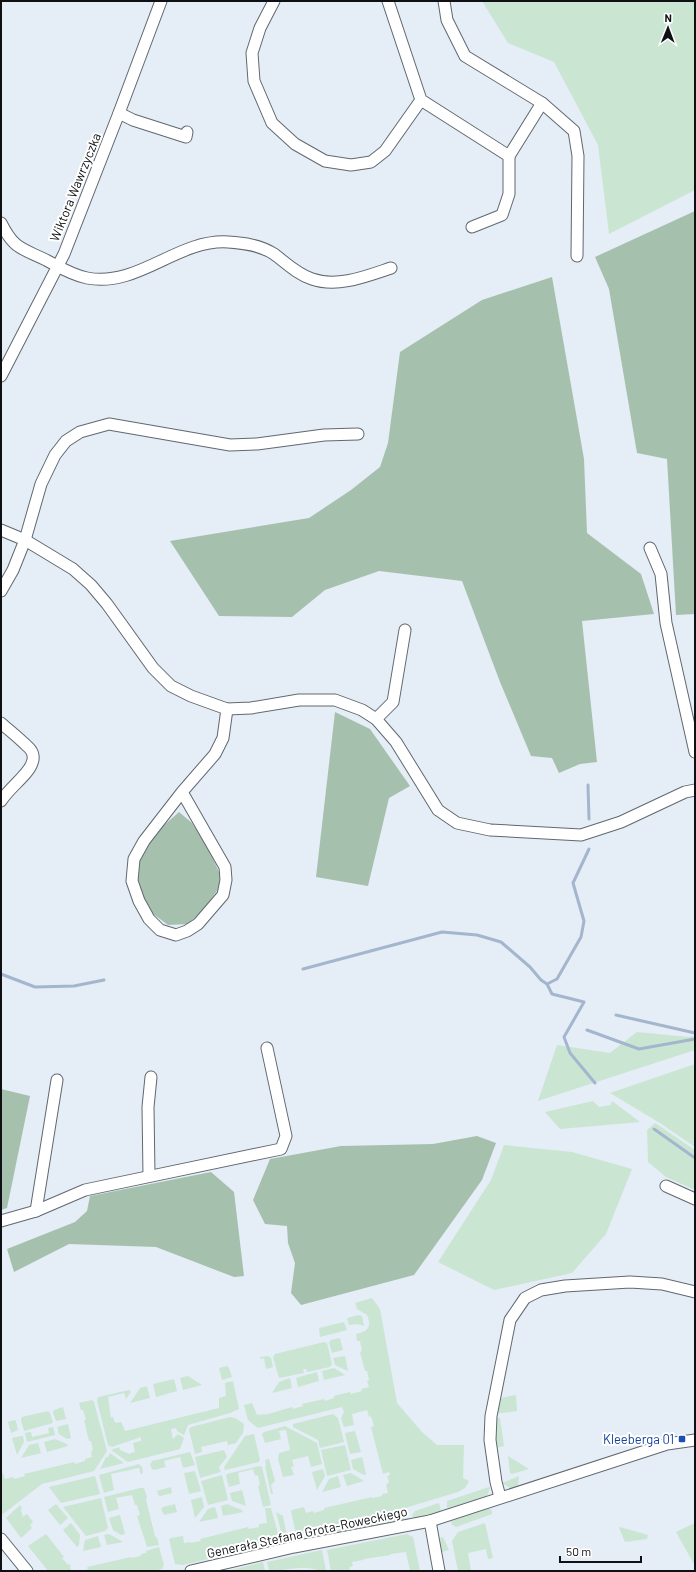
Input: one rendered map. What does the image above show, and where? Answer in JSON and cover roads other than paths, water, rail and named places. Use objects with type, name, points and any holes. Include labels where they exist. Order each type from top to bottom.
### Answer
[{"type":"street","name":"Wiktora Wawrzyczka","points":[[1,376],[57,267],[119,114],[162,1]]},
{"type":"street","points":[[274,1],[260,28],[252,53],[254,81],[272,123],[295,144],[325,161],[351,165],[370,162],[384,151],[421,100]]},
{"type":"street","points":[[388,1],[421,100],[509,156]]},
{"type":"street","points":[[444,1],[447,20],[466,56],[542,103],[574,131],[578,156],[577,256]]},
{"type":"street","points":[[472,227],[502,215],[509,194],[509,156],[542,103]]},
{"type":"street","points":[[119,114],[186,137],[187,132]]},
{"type":"street","points":[[1,223],[7,234],[19,248],[57,267],[87,278],[108,280],[130,275],[196,245],[221,241],[246,243],[260,248],[273,254],[292,268],[312,279],[335,282],[359,279],[391,268]]},
{"type":"street","points":[[1,591],[13,570],[25,540],[41,484],[55,455],[66,441],[80,432],[109,424],[230,445],[257,444],[324,434],[358,434]]},
{"type":"street","points":[[1,530],[25,540],[73,569],[91,585],[107,604],[153,668],[171,686],[191,696],[228,709],[251,708],[299,700],[335,700],[362,710],[376,719],[396,742],[438,810],[457,823],[490,830],[581,835],[621,822],[685,792],[695,790]]},
{"type":"street","points":[[650,548],[660,574],[666,623],[695,752]]},
{"type":"street","points":[[376,719],[393,702],[405,630]]},
{"type":"street","points":[[182,792],[225,867],[226,880],[223,895],[198,924],[187,931],[176,934],[160,930],[148,919],[139,901],[132,881],[134,858],[144,841],[182,792],[215,754],[224,738],[228,709]]},
{"type":"street","points":[[1,723],[28,746],[33,754],[32,762],[28,769],[5,794],[1,801]]},
{"type":"street","points":[[1,1221],[36,1211],[85,1190],[281,1149],[286,1136],[268,1048]]},
{"type":"street","points":[[149,1176],[148,1107],[151,1077]]},
{"type":"street","points":[[36,1211],[57,1080]]},
{"type":"street","points":[[666,1186],[695,1199]]},
{"type":"street","points":[[500,1497],[496,1482],[490,1440],[491,1416],[510,1320],[525,1298],[541,1290],[553,1288],[630,1282],[662,1284],[695,1292]]},
{"type":"street","name":"Generała Stefana Grota-Roweckiego","points":[[191,1571],[294,1547],[430,1521],[667,1444],[695,1440]]},
{"type":"street","points":[[430,1521],[439,1571]]},
{"type":"street","points":[[1,1539],[27,1571]]},
{"type":"waterway","points":[[588,785],[589,819]]},
{"type":"waterway","points":[[547,984],[557,979],[581,937],[584,921],[573,883],[589,849]]},
{"type":"waterway","points":[[303,969],[442,932],[477,935],[501,942],[547,984],[552,994],[584,1002],[564,1037],[570,1053],[595,1083]]},
{"type":"waterway","points":[[1,974],[35,987],[74,986],[104,980]]},
{"type":"waterway","points":[[616,1015],[695,1033]]},
{"type":"waterway","points":[[587,1030],[639,1049],[695,1039]]},
{"type":"waterway","points":[[654,1129],[695,1158]]},
{"type":"place","name":"Kleeberga 01","points":[[682,1439]]}]
